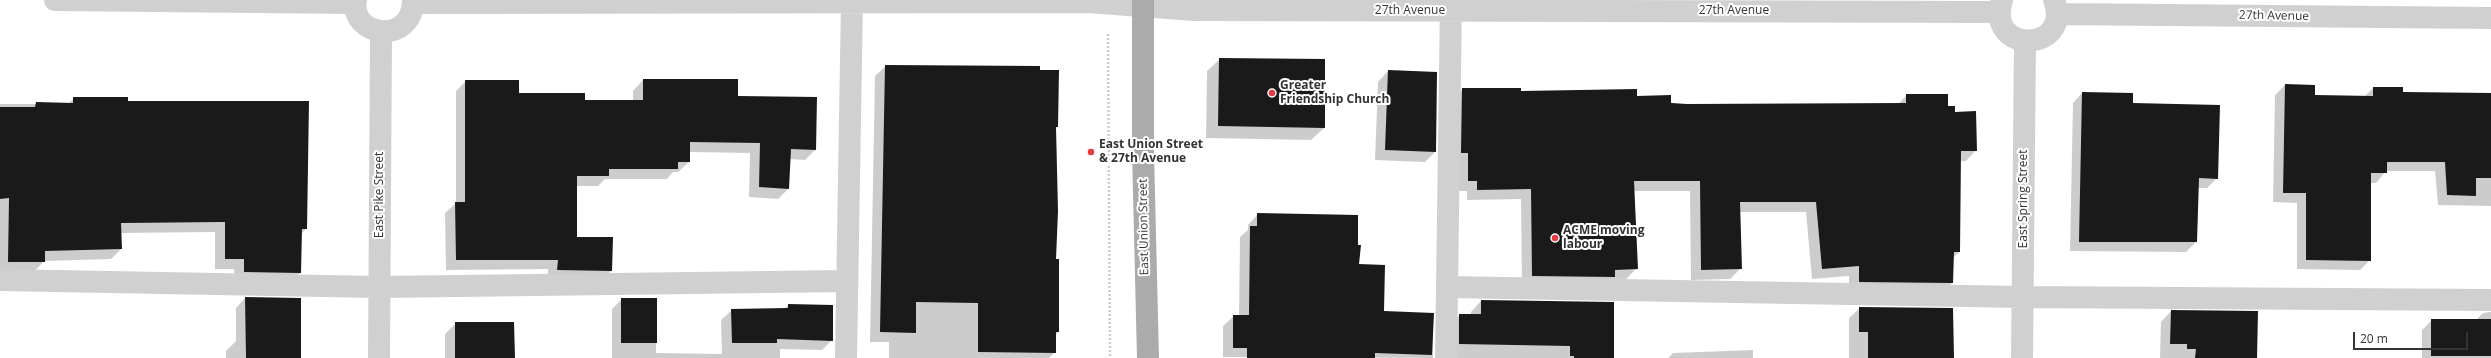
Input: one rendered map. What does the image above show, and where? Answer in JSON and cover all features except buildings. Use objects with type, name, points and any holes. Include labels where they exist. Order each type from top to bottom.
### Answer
[{"type":"main road","name":"East Union Street","points":[[1142,3],[1142,152],[1148,358]]},
{"type":"street","points":[[55,0],[355,1],[362,21],[369,28],[381,32],[395,30],[404,25],[409,18],[413,1]]},
{"type":"street","name":"27th Avenue","points":[[413,1],[1088,2],[1142,3],[1194,10],[1450,6],[2001,6]]},
{"type":"street","points":[[846,358],[846,281],[852,1]]},
{"type":"street","points":[[1446,358],[1450,6]]},
{"type":"street","points":[[2001,6],[2002,25],[2007,33],[2025,41],[2032,41],[2049,33],[2055,26],[2056,7]]},
{"type":"street","name":"27th Avenue","points":[[2056,7],[2491,18]]},
{"type":"street","name":"East Pike Street","points":[[379,358],[381,32]]},
{"type":"street","name":"East Spring Street","points":[[2022,358],[2025,41]]},
{"type":"street","points":[[0,280],[379,287],[846,281]]},
{"type":"street","points":[[1446,287],[2023,297],[2491,300]]},
{"type":"path","points":[[1109,55],[1107,257],[1110,358]]},
{"type":"place","name":"Greater Friendship Church","points":[[1272,93]]},
{"type":"place","name":"East Union Street & 27th Avenue","points":[[1091,152]]},
{"type":"place","name":"ACME moving labour","points":[[1555,238]]}]
